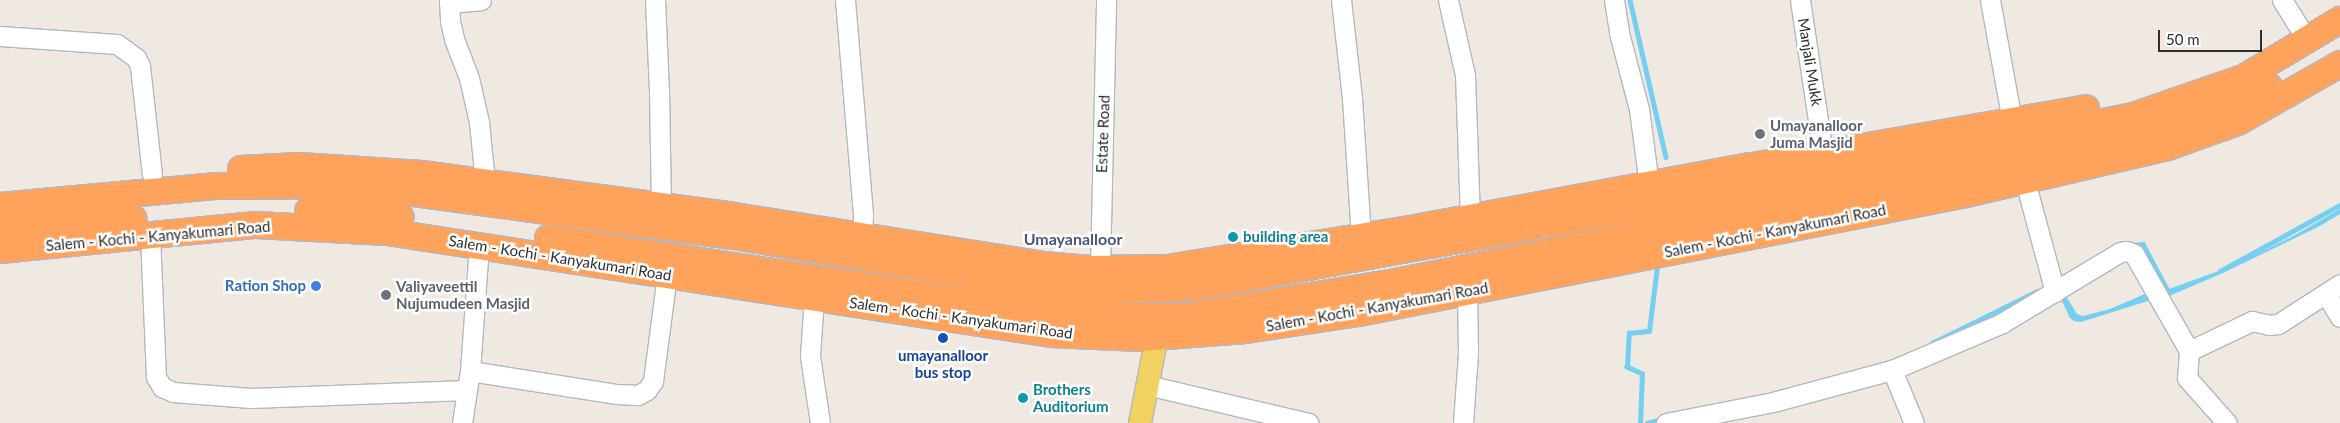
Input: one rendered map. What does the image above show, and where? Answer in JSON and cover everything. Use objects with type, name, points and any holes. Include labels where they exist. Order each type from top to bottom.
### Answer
[{"type":"highway","points":[[0,188],[152,174],[298,166],[422,174],[661,205],[1043,265],[1100,268],[1167,268],[1470,218],[2148,97],[2213,73],[2299,27],[2340,1]]},
{"type":"highway","points":[[0,206],[217,186],[356,185],[734,236],[1077,293],[1198,287],[2035,136],[2133,116],[2243,78],[2340,20]]},
{"type":"highway","points":[[0,230],[222,212],[356,211],[722,263],[884,290],[1078,318],[1188,316],[1395,282],[2135,136],[2197,116],[2258,93],[2340,44]]},
{"type":"highway","name":"Salem - Kochi - Kanyakumari Road","points":[[0,250],[256,225],[387,232],[1051,334],[1157,336],[1246,330],[1359,313],[1467,292],[2025,181],[2168,147],[2238,122],[2340,64]]},
{"type":"main road","points":[[1140,423],[1157,336]]},
{"type":"street","points":[[482,0],[449,1],[454,39],[469,78],[479,122],[485,182]]},
{"type":"street","points":[[655,0],[660,91],[661,205]]},
{"type":"street","points":[[845,0],[863,214],[862,236]]},
{"type":"street","name":"Estate Road","points":[[1100,268],[1106,0]]},
{"type":"street","points":[[1341,0],[1352,98],[1361,237]]},
{"type":"street","points":[[1448,0],[1465,75],[1470,218]]},
{"type":"street","points":[[1614,0],[1619,33],[1639,109],[1649,185]]},
{"type":"street","name":"Manjali Mukk","points":[[1800,0],[1823,154]]},
{"type":"street","points":[[1990,0],[2012,121]]},
{"type":"street","points":[[2282,0],[2299,27]]},
{"type":"street","points":[[0,36],[117,44],[136,58],[140,66],[152,174]]},
{"type":"street","points":[[2025,181],[2054,292]]},
{"type":"street","points":[[150,236],[156,377],[162,387],[173,392],[251,398],[467,390]]},
{"type":"street","points":[[462,423],[470,371],[479,246]]},
{"type":"street","points":[[1666,423],[1773,402],[1892,370],[2002,323],[2120,252],[2127,251],[2134,254],[2190,351],[2187,378],[2227,423]]},
{"type":"street","points":[[470,371],[628,396],[638,395],[647,390],[653,381],[667,274]]},
{"type":"street","points":[[2190,351],[2252,321],[2269,325],[2278,324],[2333,289],[2340,317]]},
{"type":"street","points":[[1463,423],[1468,353],[1467,292]]},
{"type":"street","points":[[814,297],[810,356],[820,423]]},
{"type":"street","points":[[1892,370],[1914,423]]},
{"type":"street","points":[[1146,385],[1309,423]]},
{"type":"water","points":[[2340,209],[2340,214],[2318,227],[2223,273],[2162,299],[2158,293],[2235,265],[2295,235]]},
{"type":"water","points":[[2064,293],[2077,314],[2083,316],[2110,309],[2147,293],[2151,300],[2081,322],[2070,318],[2059,295]]},
{"type":"waterway","points":[[1630,0],[1666,157]]},
{"type":"waterway","points":[[2220,271],[2340,205]]},
{"type":"waterway","points":[[2130,245],[2143,244],[2169,293]]},
{"type":"waterway","points":[[1640,423],[1642,374],[1627,367],[1629,333],[1649,331],[1657,267]]},
{"type":"waterway","points":[[1932,343],[2037,291]]},
{"type":"waterway","points":[[1647,423],[1663,419]]},
{"type":"place","name":"Umayanalloor Juma Masjid","points":[[1760,134]]},
{"type":"place","name":"building area","points":[[1233,237]]},
{"type":"place","name":"Ration Shop","points":[[316,286]]},
{"type":"place","name":"Valiyaveettil Nujumudeen Masjid","points":[[386,295]]},
{"type":"place","name":"umayanalloor bus stop","points":[[943,338]]},
{"type":"place","name":"Brothers Auditorium","points":[[1023,398]]},
{"type":"district","name":"Umayanalloor","points":[[1073,239]]}]
